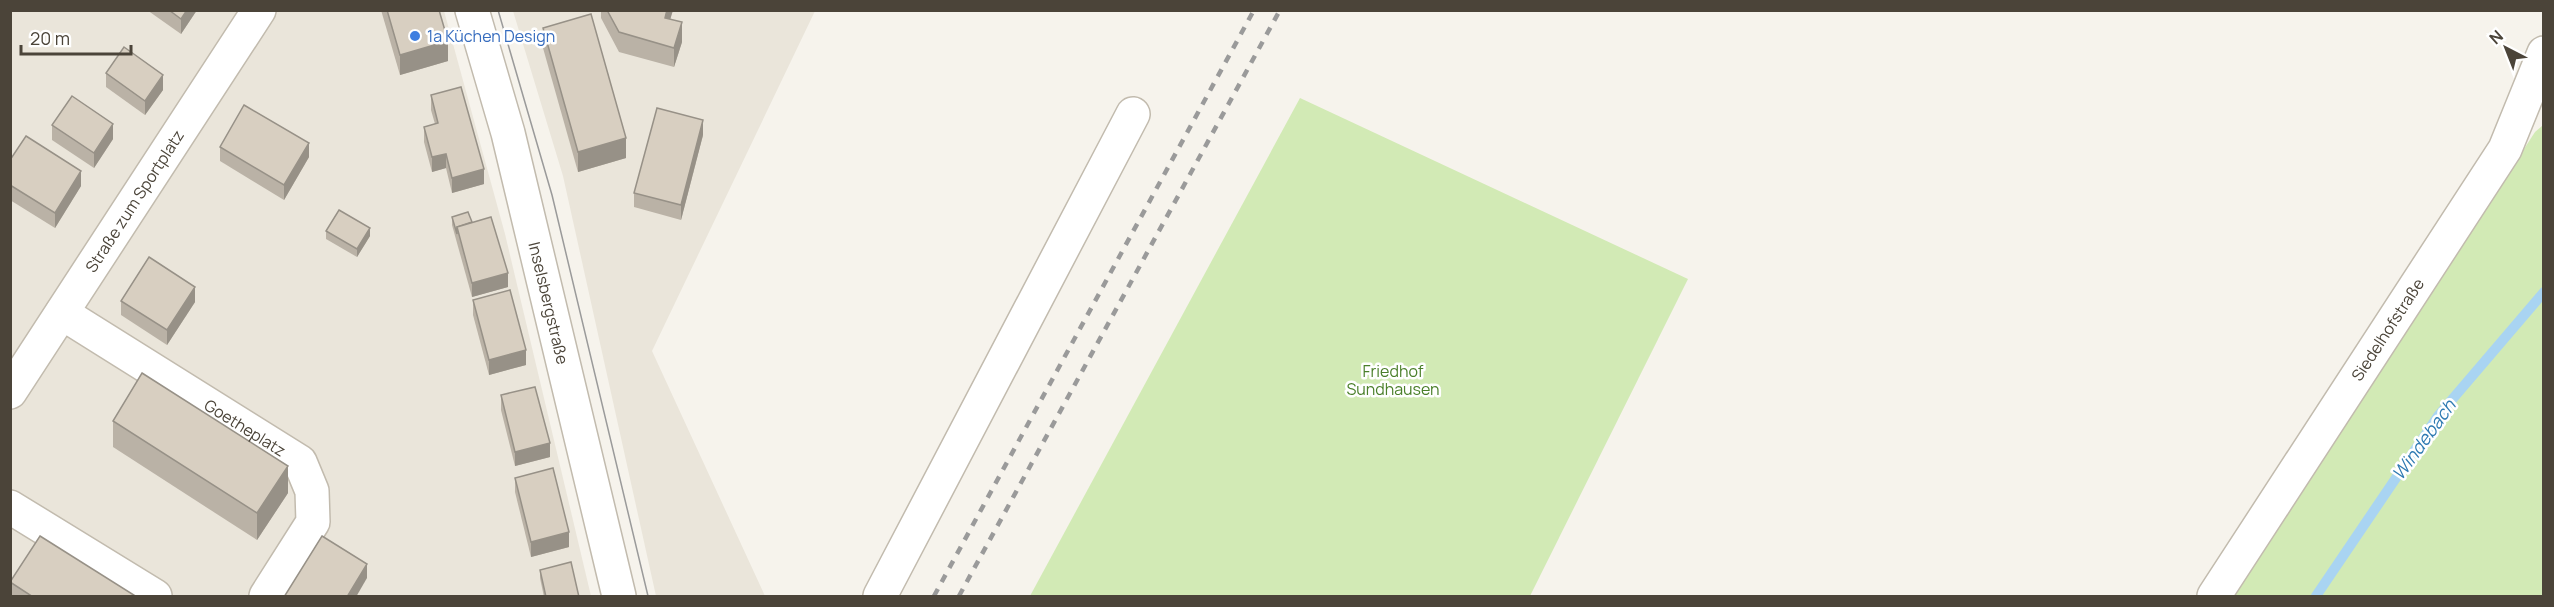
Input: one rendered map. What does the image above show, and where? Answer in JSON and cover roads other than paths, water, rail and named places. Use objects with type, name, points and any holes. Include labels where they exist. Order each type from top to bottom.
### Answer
[{"type":"street","name":"Straße zum Sportplatz","points":[[10,392],[259,10]]},
{"type":"street","name":"Inselsbergstraße","points":[[472,10],[511,144],[619,597]]},
{"type":"street","name":"Siedelhofstraße","points":[[2214,597],[2505,149],[2544,53]]},
{"type":"street","points":[[880,597],[1133,114]]},
{"type":"street","name":"Goetheplatz","points":[[62,313],[300,462],[312,491],[313,522],[266,597]]},
{"type":"street","points":[[10,507],[155,597]]},
{"type":"waterway","name":"Windebach","points":[[2316,596],[2438,416],[2544,292]]},
{"type":"tram line","points":[[498,10],[552,195],[648,596]]},
{"type":"railway","points":[[934,596],[1254,10]]},
{"type":"railway","points":[[959,596],[1280,10]]},
{"type":"place","name":"1a Küchen Design","points":[[415,36]]},
{"type":"park label","name":"Friedhof Sundhausen","points":[[1393,380]]}]
